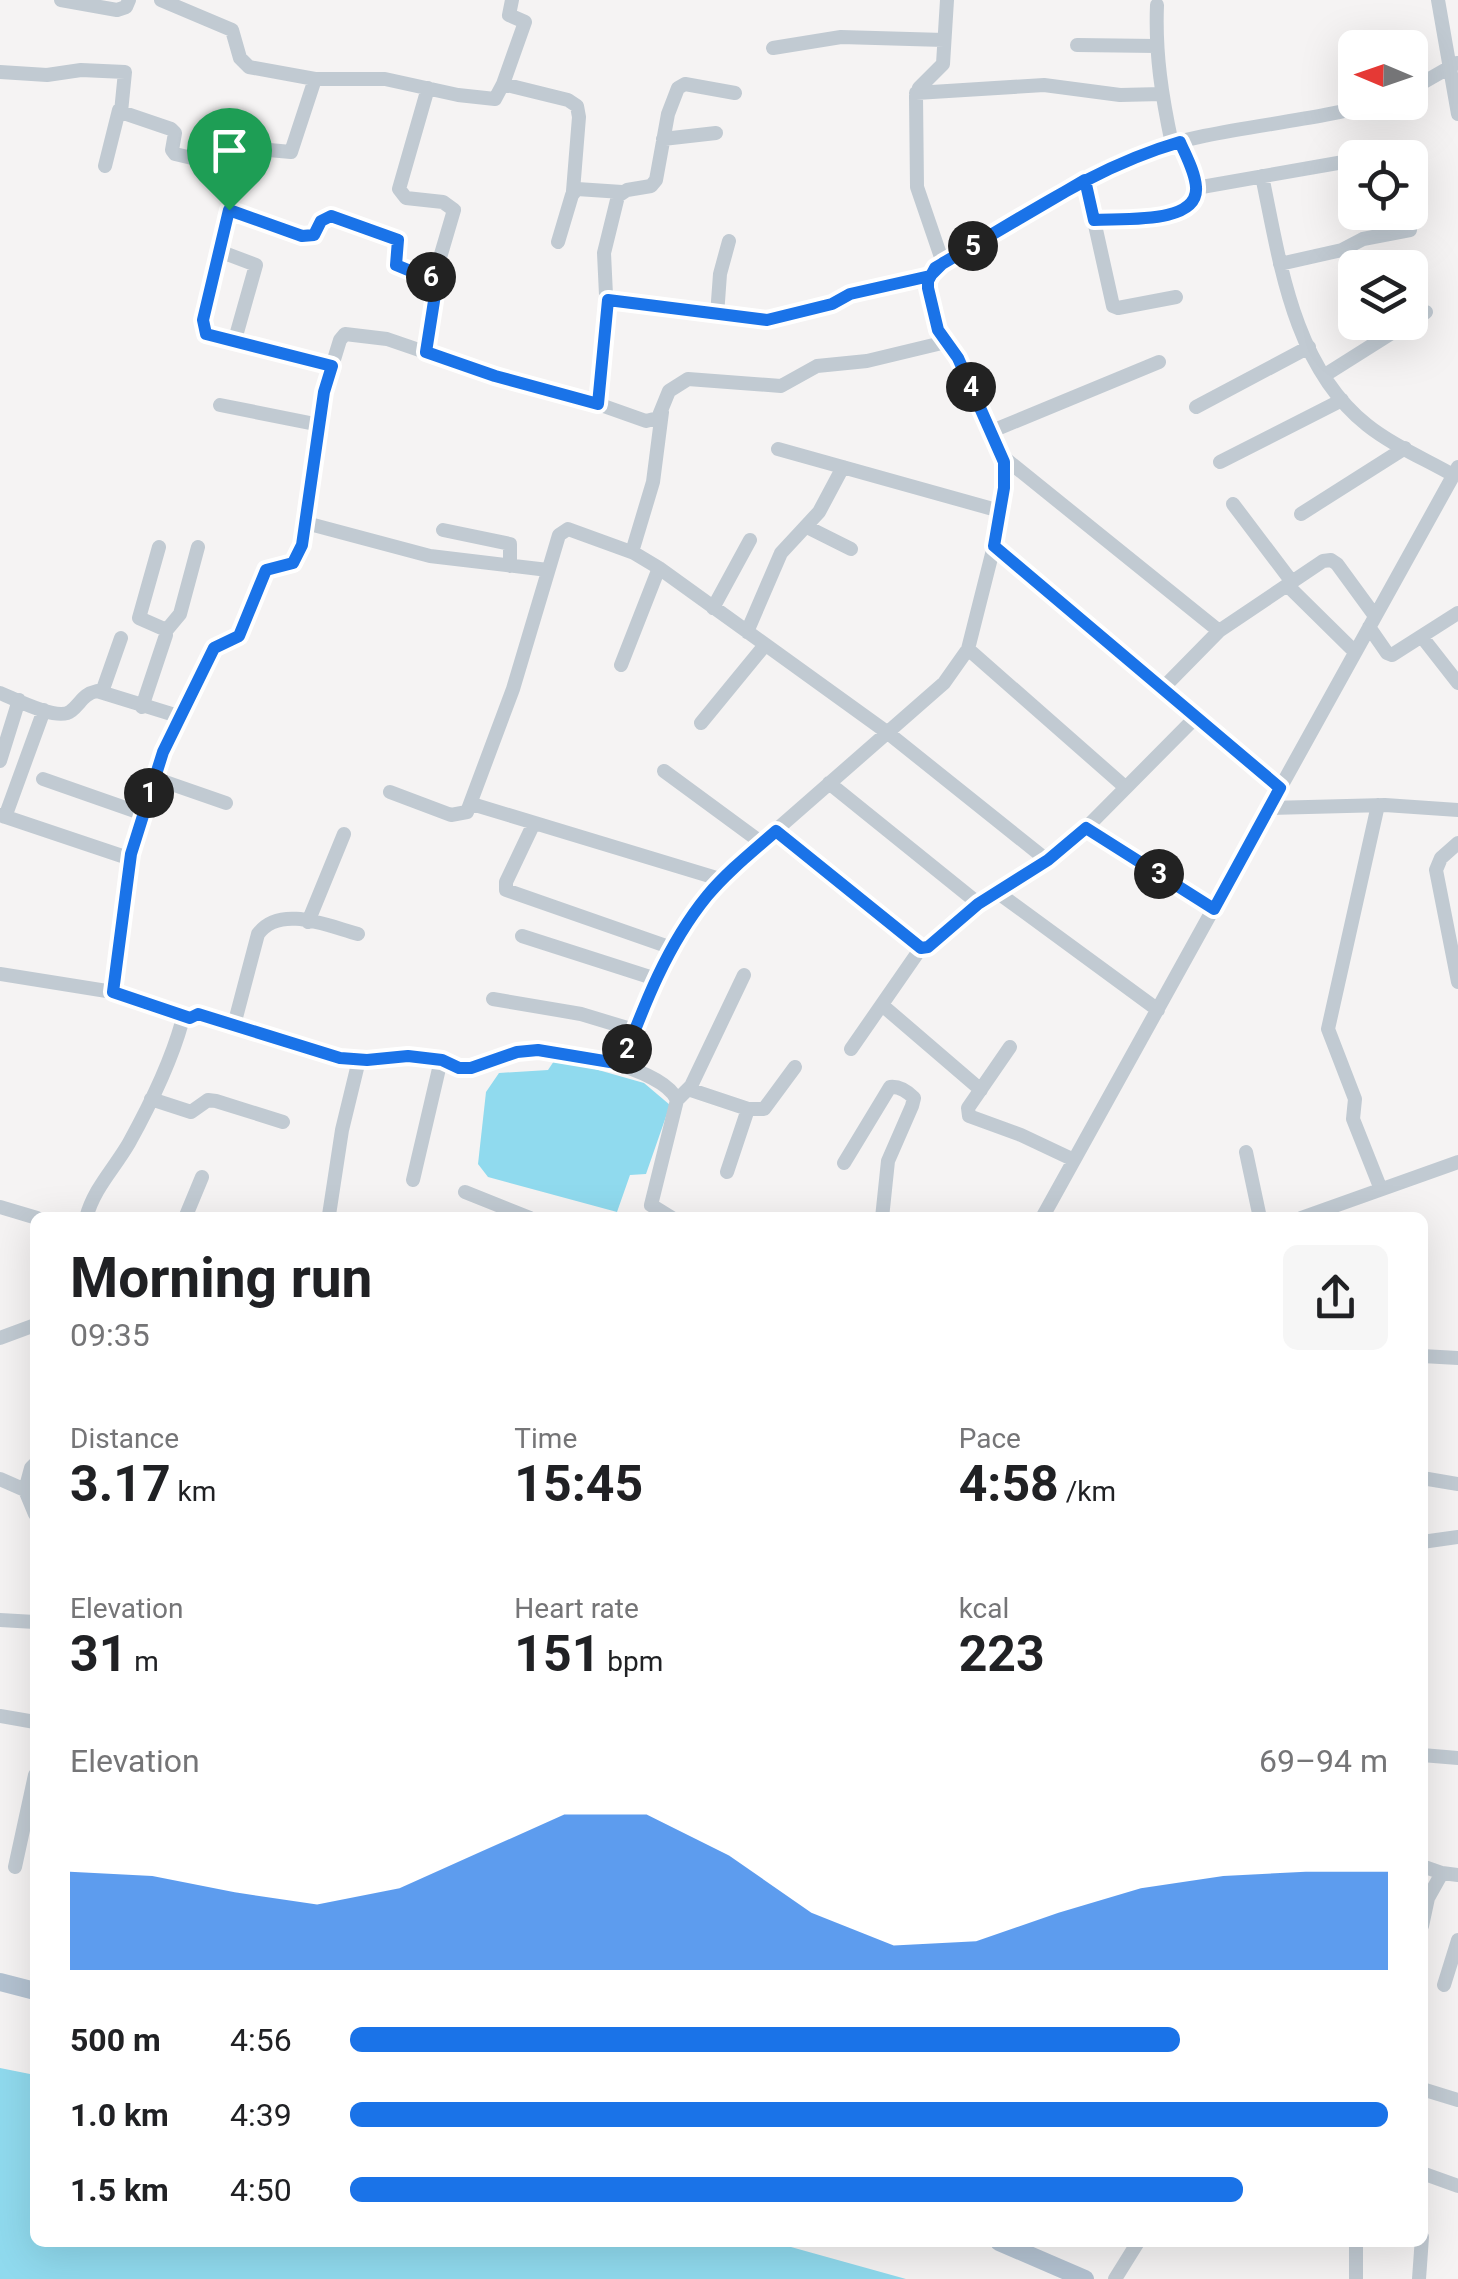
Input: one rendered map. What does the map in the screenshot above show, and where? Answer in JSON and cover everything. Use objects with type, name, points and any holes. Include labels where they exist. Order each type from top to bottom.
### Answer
[{"type":"main road","points":[[0,1982],[30,1990]]},
{"type":"main road","points":[[1010,2247],[1085,2279]]},
{"type":"street","points":[[61,0],[117,10],[126,7],[129,0]]},
{"type":"street","points":[[161,0],[232,30],[240,58],[249,67],[315,79],[385,79],[495,99],[525,22],[509,15],[512,0]]},
{"type":"street","points":[[943,263],[916,187],[916,93],[942,66],[947,0]]},
{"type":"street","points":[[1438,0],[1454,65],[1458,114]]},
{"type":"street","points":[[1094,220],[1177,214],[1191,205],[1196,188],[1176,143],[1162,94],[1156,46],[1158,6]]},
{"type":"street","points":[[773,48],[855,36],[944,40]]},
{"type":"street","points":[[1077,46],[1156,46]]},
{"type":"street","points":[[1428,80],[1454,65]]},
{"type":"street","points":[[0,72],[47,75],[82,70],[122,71],[126,77],[105,166]]},
{"type":"street","points":[[315,79],[292,152],[247,148],[234,170],[236,178],[203,326],[206,334],[234,343],[332,366]]},
{"type":"street","points":[[503,84],[577,106],[574,192],[558,242]]},
{"type":"street","points":[[574,192],[582,188],[622,192],[654,184],[668,114],[680,85],[735,92]]},
{"type":"street","points":[[916,93],[1044,85],[1120,95],[1162,94]]},
{"type":"street","points":[[426,352],[438,287],[434,278],[454,210],[443,202],[406,198],[399,189],[428,88]]},
{"type":"street","points":[[119,110],[171,129],[175,154],[234,170]]},
{"type":"street","points":[[608,300],[767,320],[832,304],[850,294],[930,276],[943,263],[1124,160],[1176,143],[1338,110]]},
{"type":"street","points":[[663,139],[716,134]]},
{"type":"street","points":[[1196,188],[1338,163]]},
{"type":"street","points":[[1045,1212],[1456,472],[1368,426],[1324,376],[1294,314],[1262,176]]},
{"type":"street","points":[[1085,180],[1113,306],[1176,296]]},
{"type":"street","points":[[598,404],[608,300],[604,252],[622,192]]},
{"type":"street","points":[[229,210],[310,237],[326,216],[331,216],[398,240],[396,265],[434,278]]},
{"type":"street","points":[[1280,264],[1339,251],[1363,239],[1410,230]]},
{"type":"street","points":[[717,315],[720,274],[729,241]]},
{"type":"street","points":[[219,251],[256,265],[234,343]]},
{"type":"street","points":[[622,1064],[656,980],[688,922],[723,880],[762,843],[944,683],[968,648],[994,546],[1005,478],[1002,456],[992,432],[958,358],[936,326],[928,288],[930,276]]},
{"type":"street","points":[[113,992],[131,859],[154,778],[178,716],[214,648],[239,636],[266,570],[293,563],[302,545],[324,392],[340,340],[346,334],[354,332],[426,352],[646,421],[658,418],[669,392],[688,379],[781,386],[817,366],[867,361],[946,342]]},
{"type":"street","points":[[1324,376],[1381,340]]},
{"type":"street","points":[[1196,407],[1309,348]]},
{"type":"street","points":[[992,432],[1159,362]]},
{"type":"street","points":[[1220,462],[1342,400]]},
{"type":"street","points":[[220,406],[320,425]]},
{"type":"street","points":[[632,552],[653,482],[663,407]]},
{"type":"street","points":[[1301,514],[1405,448]]},
{"type":"street","points":[[778,449],[1000,511]]},
{"type":"street","points":[[1002,456],[1219,631]]},
{"type":"street","points":[[747,632],[781,553],[807,527],[843,467]]},
{"type":"street","points":[[1234,504],[1290,583],[1355,652]]},
{"type":"street","points":[[306,523],[430,556],[548,570]]},
{"type":"street","points":[[807,527],[850,549]]},
{"type":"street","points":[[442,530],[510,544],[510,566]]},
{"type":"street","points":[[390,792],[457,816],[467,812],[513,689],[558,535],[572,530],[632,552],[659,568],[888,733],[1048,860]]},
{"type":"street","points":[[713,608],[750,540]]},
{"type":"street","points":[[994,546],[1280,788]]},
{"type":"street","points":[[159,547],[138,618],[165,632]]},
{"type":"street","points":[[142,707],[165,632],[180,614],[198,547]]},
{"type":"street","points":[[1162,688],[1219,631],[1323,561],[1330,560],[1389,654],[1458,614]]},
{"type":"street","points":[[620,665],[659,568]]},
{"type":"street","points":[[1422,636],[1458,683]]},
{"type":"street","points":[[102,692],[121,638]]},
{"type":"street","points":[[701,722],[765,644]]},
{"type":"street","points":[[968,648],[1125,787]]},
{"type":"street","points":[[0,693],[65,716],[84,696],[102,692],[178,716]]},
{"type":"street","points":[[0,761],[19,700]]},
{"type":"street","points":[[44,710],[2,816],[131,859]]},
{"type":"street","points":[[850,1049],[921,948],[928,947],[978,904],[1048,860],[1086,828],[1196,717]]},
{"type":"street","points":[[664,771],[762,843]]},
{"type":"street","points":[[44,778],[143,814]]},
{"type":"street","points":[[154,778],[226,803]]},
{"type":"street","points":[[829,783],[978,904]]},
{"type":"street","points":[[472,804],[723,880]]},
{"type":"street","points":[[1270,808],[1378,804],[1458,810]]},
{"type":"street","points":[[1378,804],[1328,1030],[1355,1099],[1353,1120],[1380,1187]]},
{"type":"street","points":[[534,822],[506,882],[510,893],[672,948]]},
{"type":"street","points":[[1086,828],[1214,909]]},
{"type":"street","points":[[776,831],[921,948]]},
{"type":"street","points":[[308,922],[344,834]]},
{"type":"street","points":[[1458,843],[1441,858],[1436,870],[1451,915],[1458,982]]},
{"type":"street","points":[[997,892],[1158,1010]]},
{"type":"street","points":[[234,1025],[258,934],[272,920],[308,922],[358,934]]},
{"type":"street","points":[[522,936],[656,980]]},
{"type":"street","points":[[0,974],[113,992],[190,1018]]},
{"type":"street","points":[[648,1212],[682,1095],[744,975]]},
{"type":"street","points":[[493,999],[582,1014],[634,1030]]},
{"type":"street","points":[[882,1004],[981,1090]]},
{"type":"street","points":[[88,1212],[91,1199],[127,1147],[151,1100],[182,1022],[198,1014],[340,1058],[396,1056],[442,1060],[459,1068],[471,1068],[517,1052],[538,1050],[622,1064],[682,1095],[748,1109],[769,1106],[795,1067]]},
{"type":"street","points":[[1010,1046],[968,1108],[969,1116],[1074,1160]]},
{"type":"street","points":[[329,1212],[342,1130],[359,1060]]},
{"type":"street","points":[[413,1180],[442,1060]]},
{"type":"street","points":[[844,1162],[890,1088],[896,1086],[910,1093],[914,1098],[912,1106],[886,1170],[882,1212]]},
{"type":"street","points":[[151,1100],[187,1112],[196,1111],[208,1100],[216,1100],[282,1122]]},
{"type":"street","points":[[727,1172],[748,1109]]},
{"type":"street","points":[[1246,1152],[1259,1212]]},
{"type":"street","points":[[1315,1212],[1458,1162]]},
{"type":"street","points":[[187,1212],[202,1177]]},
{"type":"street","points":[[465,1192],[515,1212]]},
{"type":"street","points":[[0,1207],[30,1216]]},
{"type":"street","points":[[0,1338],[30,1327]]},
{"type":"street","points":[[1428,1356],[1458,1358]]},
{"type":"street","points":[[30,1472],[25,1490],[30,1502]]},
{"type":"street","points":[[0,1479],[25,1490]]},
{"type":"street","points":[[1428,1479],[1458,1484]]},
{"type":"street","points":[[1428,1541],[1458,1537]]},
{"type":"street","points":[[0,1620],[30,1622]]},
{"type":"street","points":[[0,1716],[30,1721]]},
{"type":"street","points":[[1428,1756],[1458,1758]]},
{"type":"street","points":[[15,1867],[30,1798]]},
{"type":"street","points":[[1428,1898],[1450,1874]]},
{"type":"street","points":[[1444,1985],[1458,1940]]},
{"type":"street","points":[[1428,2092],[1458,2100]]},
{"type":"street","points":[[1428,2176],[1458,2186]]},
{"type":"street","points":[[1116,2279],[1135,2247]]},
{"type":"street","points":[[1356,2247],[1356,2279]]},
{"type":"street","points":[[1420,2279],[1422,2247]]},
{"type":"water","points":[[556,1058],[644,1083],[670,1105],[646,1174],[630,1175],[617,1212],[488,1177],[478,1164],[486,1092],[499,1073],[548,1070]]},
{"type":"water","points":[[0,2068],[30,2074],[30,2247],[791,2247],[906,2279],[0,2279]]},
{"type":"route","points":[[229,210],[203,320],[206,334],[332,366],[324,392],[302,545],[293,563],[266,570],[239,636],[214,648],[163,752],[131,854],[113,992],[190,1018],[198,1014],[340,1058],[408,1056],[471,1068],[517,1052],[538,1050],[622,1064],[655,981],[688,922],[728,874],[776,831],[921,948],[928,947],[983,901],[1048,860],[1086,828],[1214,909],[1280,788],[994,546],[1004,488],[1004,462],[958,358],[936,326],[928,288],[935,268],[978,243],[1063,192],[1085,180],[1094,220],[1166,216],[1184,210],[1196,197],[1196,188],[1180,142],[1143,152],[1105,169],[1063,192],[943,263],[935,268],[930,276],[844,295],[832,304],[758,320],[608,300],[598,404],[495,376],[426,352],[437,282],[396,265],[398,240],[331,216],[321,221],[314,235],[302,236],[229,210]]}]
